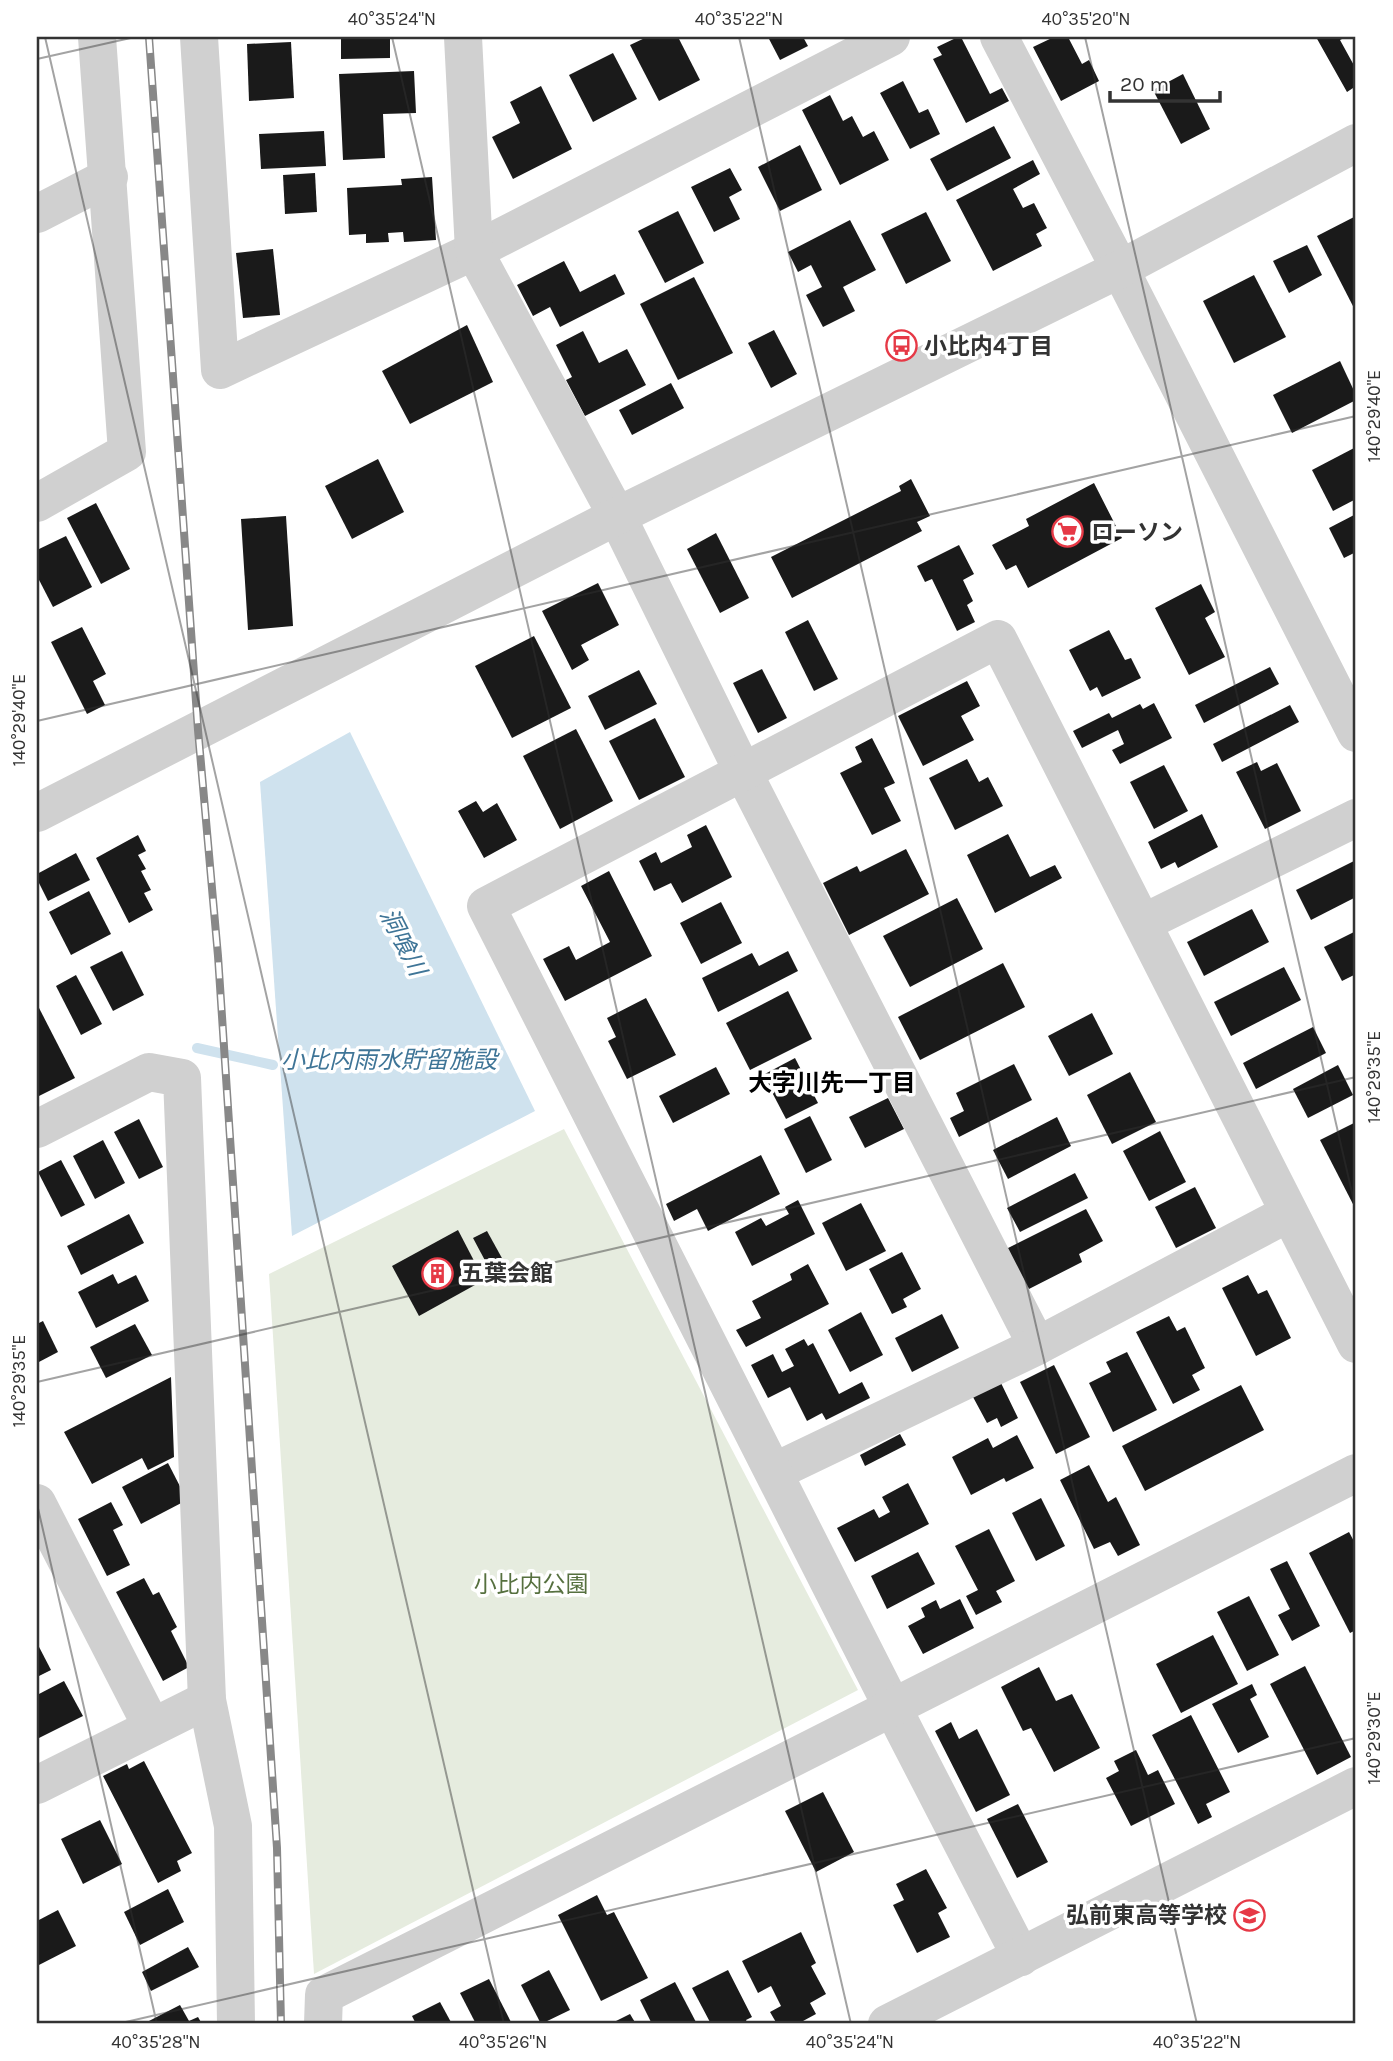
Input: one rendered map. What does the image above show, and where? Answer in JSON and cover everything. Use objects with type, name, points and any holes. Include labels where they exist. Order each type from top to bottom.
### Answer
[{"type":"street","points":[[37,503],[127,452],[97,37]]},
{"type":"street","points":[[199,37],[220,370],[474,251],[891,37]]},
{"type":"street","points":[[463,37],[474,251],[617,516],[743,772],[1037,1346]]},
{"type":"street","points":[[999,37],[1356,733]]},
{"type":"street","points":[[37,813],[617,516],[1120,269],[1356,143]]},
{"type":"street","points":[[37,214],[109,177]]},
{"type":"street","points":[[1021,1957],[894,1707],[873,1671],[486,906],[998,639],[1356,1344]]},
{"type":"street","points":[[1143,923],[1356,818]]},
{"type":"street","points":[[37,1129],[149,1072],[182,1078],[207,1700],[233,1826],[236,2024]]},
{"type":"street","points":[[774,1472],[1037,1346],[1289,1213]]},
{"type":"street","points":[[323,2024],[324,1995],[1356,1473]]},
{"type":"street","points":[[37,1503],[152,1727]]},
{"type":"street","points":[[37,1786],[207,1700]]},
{"type":"street","points":[[887,2024],[1356,1786]]},
{"type":"green space","name":"小比内公園","points":[[564,1129],[858,1690],[314,1974],[269,1274]]},
{"type":"water","name":"小比内雨水貯留施設","points":[[350,732],[535,1111],[292,1236],[260,782]]},
{"type":"building","points":[[341,37],[390,37],[390,58],[341,59]]},
{"type":"building","points":[[647,37],[678,37],[700,80],[659,101],[630,45]]},
{"type":"building","points":[[768,37],[803,37],[808,46],[780,60]]},
{"type":"building","points":[[961,37],[990,94],[1002,88],[1009,101],[966,123],[933,59],[942,55],[937,47]]},
{"type":"building","points":[[1054,37],[1068,37],[1082,64],[1089,60],[1099,81],[1061,101],[1033,47]]},
{"type":"building","points":[[1316,37],[1346,37],[1340,40],[1356,69],[1356,86],[1347,92]]},
{"type":"building","points":[[291,42],[294,98],[249,101],[247,44]]},
{"type":"building","points":[[613,53],[637,99],[593,122],[569,75]]},
{"type":"building","points":[[414,71],[416,113],[383,114],[385,158],[343,160],[339,74]]},
{"type":"building","points":[[1183,74],[1210,129],[1181,144],[1153,90]]},
{"type":"building","points":[[903,81],[919,113],[928,109],[940,134],[910,149],[880,93]]},
{"type":"building","points":[[541,86],[572,149],[513,179],[492,137],[520,123],[510,102]]},
{"type":"building","points":[[830,95],[843,121],[852,116],[863,137],[874,131],[889,160],[840,185],[802,110]]},
{"type":"building","points":[[994,126],[1011,158],[947,191],[930,159]]},
{"type":"building","points":[[324,131],[326,166],[261,169],[259,134]]},
{"type":"building","points":[[800,145],[822,190],[780,211],[758,167]]},
{"type":"building","points":[[1033,160],[1040,174],[1013,189],[1023,208],[1034,203],[1047,228],[1036,234],[1042,246],[993,271],[956,200]]},
{"type":"building","points":[[730,168],[742,190],[729,197],[740,219],[714,232],[691,187]]},
{"type":"building","points":[[315,173],[317,212],[285,214],[283,175]]},
{"type":"building","points":[[432,177],[436,240],[404,242],[403,232],[388,233],[389,242],[366,243],[366,234],[349,235],[347,188],[402,185],[401,179]]},
{"type":"building","points":[[678,211],[704,263],[665,283],[638,231]]},
{"type":"building","points":[[926,212],[951,261],[906,284],[881,234]]},
{"type":"building","points":[[1356,216],[1356,312],[1317,236]]},
{"type":"building","points":[[850,220],[876,270],[843,287],[855,311],[823,327],[806,295],[822,287],[811,265],[798,272],[788,252]]},
{"type":"building","points":[[1307,245],[1322,275],[1289,293],[1273,261]]},
{"type":"building","points":[[273,249],[280,315],[243,318],[236,253]]},
{"type":"building","points":[[564,261],[580,292],[615,274],[625,294],[560,327],[550,307],[533,316],[517,285]]},
{"type":"building","points":[[1254,275],[1286,337],[1234,363],[1203,301]]},
{"type":"building","points":[[694,277],[733,353],[678,380],[640,304]]},
{"type":"building","points":[[467,325],[493,382],[410,424],[382,371]]},
{"type":"building","points":[[774,330],[797,374],[771,388],[748,343]]},
{"type":"building","points":[[583,331],[599,363],[627,349],[646,385],[585,416],[566,380],[572,377],[556,345]]},
{"type":"building","points":[[1340,361],[1356,400],[1292,433],[1273,395]]},
{"type":"building","points":[[671,383],[684,408],[632,435],[619,410]]},
{"type":"building","points":[[1356,447],[1356,499],[1333,511],[1312,470]]},
{"type":"building","points":[[378,459],[404,512],[352,539],[325,486]]},
{"type":"building","points":[[911,479],[930,516],[917,522],[922,531],[792,598],[771,557],[901,491],[899,486]]},
{"type":"building","name":"ローソン","points":[[1094,483],[1122,538],[1028,588],[1016,565],[1006,570],[992,545],[1029,526],[1026,519]]},
{"type":"building","points":[[96,503],[130,569],[101,584],[67,518]]},
{"type":"building","points":[[1356,514],[1356,552],[1344,558],[1329,528]]},
{"type":"building","points":[[286,516],[293,626],[248,630],[241,519]]},
{"type":"building","points":[[716,533],[749,598],[720,613],[687,549]]},
{"type":"building","points":[[66,536],[92,587],[53,607],[37,576],[37,550]]},
{"type":"building","points":[[959,545],[974,574],[963,580],[973,601],[967,605],[975,622],[957,631],[932,579],[925,582],[917,566]]},
{"type":"building","points":[[598,583],[619,625],[581,645],[589,660],[572,670],[542,611]]},
{"type":"building","points":[[1201,584],[1215,612],[1205,618],[1225,657],[1189,675],[1155,608]]},
{"type":"building","points":[[808,620],[838,679],[814,691],[785,632]]},
{"type":"building","points":[[82,627],[106,674],[93,681],[105,705],[87,714],[51,642]]},
{"type":"building","points":[[1109,630],[1125,660],[1131,658],[1141,678],[1102,697],[1097,687],[1090,691],[1069,650]]},
{"type":"building","points":[[534,636],[571,708],[512,738],[475,666]]},
{"type":"building","points":[[1270,667],[1279,684],[1204,723],[1195,705]]},
{"type":"building","points":[[762,669],[787,718],[758,733],[733,683]]},
{"type":"building","points":[[639,670],[657,704],[605,730],[588,696]]},
{"type":"building","points":[[967,681],[980,706],[961,716],[974,740],[923,766],[898,716]]},
{"type":"building","points":[[1154,703],[1172,738],[1120,764],[1112,750],[1124,744],[1118,730],[1082,748],[1073,731],[1109,713],[1112,718],[1140,704],[1143,709]]},
{"type":"building","points":[[1290,705],[1299,722],[1222,762],[1213,744]]},
{"type":"building","points":[[655,718],[685,777],[639,800],[609,741]]},
{"type":"building","points":[[576,729],[613,801],[560,829],[523,756]]},
{"type":"building","points":[[872,738],[895,783],[884,788],[901,821],[872,835],[840,773],[862,762],[855,747]]},
{"type":"building","points":[[967,759],[979,782],[988,777],[1003,806],[955,830],[929,778]]},
{"type":"building","points":[[1257,762],[1261,771],[1277,763],[1301,811],[1265,829],[1236,772]]},
{"type":"building","points":[[1164,765],[1188,811],[1154,829],[1130,782]]},
{"type":"building","points":[[476,801],[483,812],[497,803],[517,840],[484,858],[458,811]]},
{"type":"building","points":[[1202,814],[1218,847],[1178,868],[1175,862],[1161,869],[1148,842]]},
{"type":"building","points":[[706,825],[732,877],[682,903],[671,883],[654,891],[639,861],[656,852],[661,863],[692,847],[687,835]]},
{"type":"building","points":[[1008,834],[1030,877],[1055,865],[1062,878],[995,913],[967,855]]},
{"type":"building","points":[[138,835],[146,851],[138,855],[146,869],[141,871],[151,890],[144,893],[153,910],[129,923],[96,858]]},
{"type":"building","points":[[906,849],[929,894],[849,935],[823,883],[857,866],[860,872]]},
{"type":"building","points":[[76,853],[90,880],[48,901],[37,874]]},
{"type":"building","points":[[1356,860],[1356,897],[1311,920],[1296,890]]},
{"type":"building","points":[[609,871],[652,956],[565,1001],[543,959],[569,946],[576,960],[610,942],[581,886]]},
{"type":"building","points":[[89,891],[111,934],[71,955],[49,912]]},
{"type":"building","points":[[957,898],[983,949],[910,987],[883,936]]},
{"type":"building","points":[[721,902],[742,943],[701,964],[680,923]]},
{"type":"building","points":[[1252,909],[1269,942],[1204,976],[1187,942]]},
{"type":"building","points":[[1356,931],[1356,974],[1342,981],[1324,947]]},
{"type":"building","points":[[122,951],[144,995],[113,1011],[90,967]]},
{"type":"building","points":[[788,951],[798,971],[718,1012],[702,978],[752,953],[759,966]]},
{"type":"building","points":[[1003,963],[1025,1007],[920,1060],[898,1017]]},
{"type":"building","points":[[1284,967],[1301,1000],[1231,1036],[1214,1002]]},
{"type":"building","points":[[76,975],[102,1024],[81,1035],[56,986]]},
{"type":"building","points":[[788,991],[812,1039],[750,1070],[726,1023]]},
{"type":"building","points":[[646,998],[676,1055],[627,1079],[608,1041],[616,1037],[607,1018]]},
{"type":"building","points":[[37,1004],[75,1078],[37,1097]]},
{"type":"building","points":[[1092,1013],[1113,1054],[1069,1076],[1048,1036]]},
{"type":"building","points":[[1313,1027],[1326,1053],[1256,1089],[1243,1063]]},
{"type":"building","points":[[795,1058],[818,1103],[786,1119],[763,1075]]},
{"type":"building","points":[[1014,1064],[1032,1100],[959,1137],[950,1118],[964,1111],[956,1093]]},
{"type":"building","points":[[1338,1065],[1353,1095],[1308,1118],[1293,1089]]},
{"type":"building","points":[[716,1067],[730,1094],[673,1123],[659,1096]]},
{"type":"building","points":[[1130,1072],[1156,1122],[1112,1144],[1087,1095]]},
{"type":"building","points":[[888,1098],[904,1129],[865,1148],[849,1117]]},
{"type":"building","points":[[810,1116],[832,1160],[806,1173],[784,1129]]},
{"type":"building","points":[[1057,1117],[1071,1146],[1008,1179],[993,1150]]},
{"type":"building","points":[[139,1119],[163,1167],[139,1179],[114,1132]]},
{"type":"building","points":[[1356,1122],[1356,1210],[1320,1140]]},
{"type":"building","points":[[1160,1131],[1186,1182],[1149,1201],[1123,1151]]},
{"type":"building","points":[[103,1140],[125,1183],[95,1199],[73,1156]]},
{"type":"building","points":[[761,1155],[780,1194],[708,1231],[697,1209],[674,1221],[666,1204]]},
{"type":"building","points":[[61,1160],[85,1205],[61,1217],[38,1172]]},
{"type":"building","points":[[1075,1173],[1088,1198],[1020,1232],[1007,1208]]},
{"type":"building","points":[[1195,1187],[1216,1228],[1176,1248],[1155,1207]]},
{"type":"building","points":[[798,1200],[815,1234],[752,1266],[735,1232],[761,1218],[766,1226],[789,1214],[785,1207]]},
{"type":"building","points":[[861,1203],[886,1251],[846,1271],[822,1223]]},
{"type":"building","points":[[1086,1209],[1103,1241],[1079,1254],[1082,1262],[1027,1290],[1006,1249]]},
{"type":"building","points":[[129,1214],[144,1243],[81,1275],[67,1246]]},
{"type":"building","name":"五葉会館","points":[[458,1230],[484,1280],[419,1316],[392,1266]]},
{"type":"building","points":[[487,1231],[503,1260],[489,1268],[473,1238]]},
{"type":"building","points":[[902,1252],[921,1289],[903,1299],[907,1307],[892,1314],[869,1269]]},
{"type":"building","points":[[808,1264],[829,1304],[746,1347],[736,1330],[761,1318],[752,1301],[792,1280],[790,1274]]},
{"type":"building","points":[[113,1274],[118,1284],[136,1275],[149,1301],[96,1328],[78,1292]]},
{"type":"building","points":[[1248,1275],[1258,1294],[1267,1290],[1291,1338],[1256,1356],[1222,1288]]},
{"type":"building","points":[[861,1312],[883,1355],[850,1372],[828,1330]]},
{"type":"building","points":[[942,1314],[959,1348],[912,1372],[895,1338]]},
{"type":"building","points":[[1169,1316],[1177,1331],[1185,1327],[1205,1368],[1192,1375],[1200,1390],[1173,1404],[1136,1332]]},
{"type":"building","points":[[43,1321],[58,1352],[37,1363],[37,1324]]},
{"type":"building","points":[[135,1324],[152,1355],[106,1378],[90,1347]]},
{"type":"building","points":[[804,1339],[808,1346],[813,1343],[839,1394],[862,1382],[870,1398],[826,1420],[822,1413],[807,1421],[790,1387],[768,1398],[751,1365],[773,1354],[782,1372],[794,1366],[785,1349]]},
{"type":"building","points":[[1127,1352],[1157,1410],[1113,1432],[1089,1383],[1111,1372],[1106,1362]]},
{"type":"building","points":[[1054,1365],[1090,1437],[1056,1454],[1020,1382]]},
{"type":"building","points":[[171,1377],[174,1457],[148,1470],[142,1458],[92,1484],[64,1432]]},
{"type":"building","points":[[1001,1383],[1018,1418],[1001,1427],[997,1418],[987,1423],[973,1397]]},
{"type":"building","points":[[1241,1385],[1264,1430],[1145,1491],[1122,1446]]},
{"type":"building","points":[[900,1434],[906,1445],[865,1466],[860,1455]]},
{"type":"building","points":[[1017,1435],[1034,1468],[1006,1482],[1004,1478],[971,1495],[952,1457],[988,1438],[993,1448]]},
{"type":"building","points":[[168,1463],[187,1500],[141,1524],[122,1487]]},
{"type":"building","points":[[1089,1465],[1108,1502],[1116,1497],[1140,1545],[1118,1556],[1110,1542],[1094,1549],[1060,1480]]},
{"type":"building","points":[[908,1483],[929,1524],[855,1562],[837,1528],[874,1509],[879,1518],[890,1512],[882,1497]]},
{"type":"building","points":[[1041,1498],[1065,1546],[1036,1561],[1012,1513]]},
{"type":"building","points":[[111,1502],[123,1525],[113,1530],[130,1565],[107,1576],[78,1519]]},
{"type":"building","points":[[989,1529],[1015,1581],[996,1591],[1002,1602],[976,1615],[966,1596],[978,1590],[955,1546]]},
{"type":"building","points":[[1349,1532],[1356,1545],[1356,1630],[1350,1633],[1309,1553]]},
{"type":"building","points":[[918,1552],[935,1584],[887,1609],[871,1576]]},
{"type":"building","points":[[1287,1561],[1320,1626],[1292,1641],[1278,1615],[1290,1609],[1270,1569]]},
{"type":"building","points":[[144,1578],[153,1595],[159,1592],[177,1627],[171,1631],[189,1667],[163,1681],[116,1592]]},
{"type":"building","points":[[1249,1596],[1279,1655],[1247,1671],[1217,1612]]},
{"type":"building","points":[[960,1599],[974,1628],[923,1654],[908,1626],[925,1617],[921,1608],[936,1600],[940,1609]]},
{"type":"building","points":[[1213,1635],[1238,1684],[1181,1713],[1156,1664]]},
{"type":"building","points":[[37,1643],[51,1670],[37,1677]]},
{"type":"building","points":[[1305,1666],[1351,1757],[1317,1775],[1270,1684]]},
{"type":"building","points":[[1039,1667],[1056,1701],[1072,1694],[1100,1748],[1054,1772],[1031,1728],[1023,1731],[1001,1687]]},
{"type":"building","points":[[64,1681],[83,1716],[37,1739],[37,1695]]},
{"type":"building","points":[[1252,1684],[1257,1695],[1250,1699],[1269,1737],[1238,1753],[1212,1704]]},
{"type":"building","points":[[1191,1715],[1230,1792],[1206,1804],[1212,1817],[1198,1824],[1152,1735]]},
{"type":"building","points":[[951,1722],[959,1739],[977,1729],[1010,1795],[976,1812],[935,1731]]},
{"type":"building","points":[[1136,1750],[1148,1775],[1158,1770],[1175,1804],[1131,1826],[1106,1778],[1119,1771],[1114,1761]]},
{"type":"building","points":[[144,1761],[192,1853],[177,1861],[181,1871],[158,1883],[103,1776],[127,1764],[129,1769]]},
{"type":"building","points":[[823,1792],[854,1852],[816,1872],[785,1811]]},
{"type":"building","points":[[1018,1804],[1048,1862],[1017,1878],[987,1819]]},
{"type":"building","points":[[100,1820],[122,1864],[83,1884],[61,1839]]},
{"type":"building","points":[[926,1869],[947,1908],[938,1913],[950,1937],[917,1953],[893,1905],[904,1900],[896,1884]]},
{"type":"building","points":[[168,1889],[184,1922],[140,1945],[124,1912]]},
{"type":"building","points":[[597,1895],[607,1915],[614,1912],[648,1978],[601,2001],[558,1915]]},
{"type":"building","points":[[58,1910],[76,1946],[37,1966],[37,1921]]},
{"type":"building","points":[[801,1932],[816,1963],[811,1966],[826,1994],[810,2003],[816,2014],[803,2021],[805,2024],[777,2024],[770,2012],[781,2006],[771,1986],[758,1993],[742,1961]]},
{"type":"building","points":[[188,1947],[199,1967],[151,1991],[142,1972]]},
{"type":"building","points":[[549,1970],[570,2010],[541,2024],[521,1985]]},
{"type":"building","points":[[728,1970],[752,2017],[746,2020],[748,2024],[711,2024],[692,1988]]},
{"type":"building","points":[[489,1979],[512,2024],[476,2024],[460,1993]]},
{"type":"building","points":[[675,1982],[697,2024],[652,2024],[640,2000]]},
{"type":"building","points":[[440,2002],[452,2024],[416,2024],[412,2016]]},
{"type":"building","points":[[180,2005],[189,2021],[198,2017],[202,2024],[148,2024],[147,2022]]},
{"type":"building","points":[[630,2014],[636,2024],[610,2024]]},
{"type":"waterway","points":[[197,1048],[273,1065]]},
{"type":"railway","points":[[149,37],[198,730],[218,956],[277,1848],[281,2024]]},
{"type":"place","name":"小比内4丁目","points":[[901,346]]},
{"type":"place","name":"ローソン","points":[[1068,532]]},
{"type":"place","name":"五葉会館","points":[[438,1273]]},
{"type":"place","name":"弘前東高等学校","points":[[1250,1915]]},
{"type":"district","name":"大字川先一丁目","points":[[832,1083]]},
{"type":"water label","name":"洞喰川","points":[[403,942]]}]
